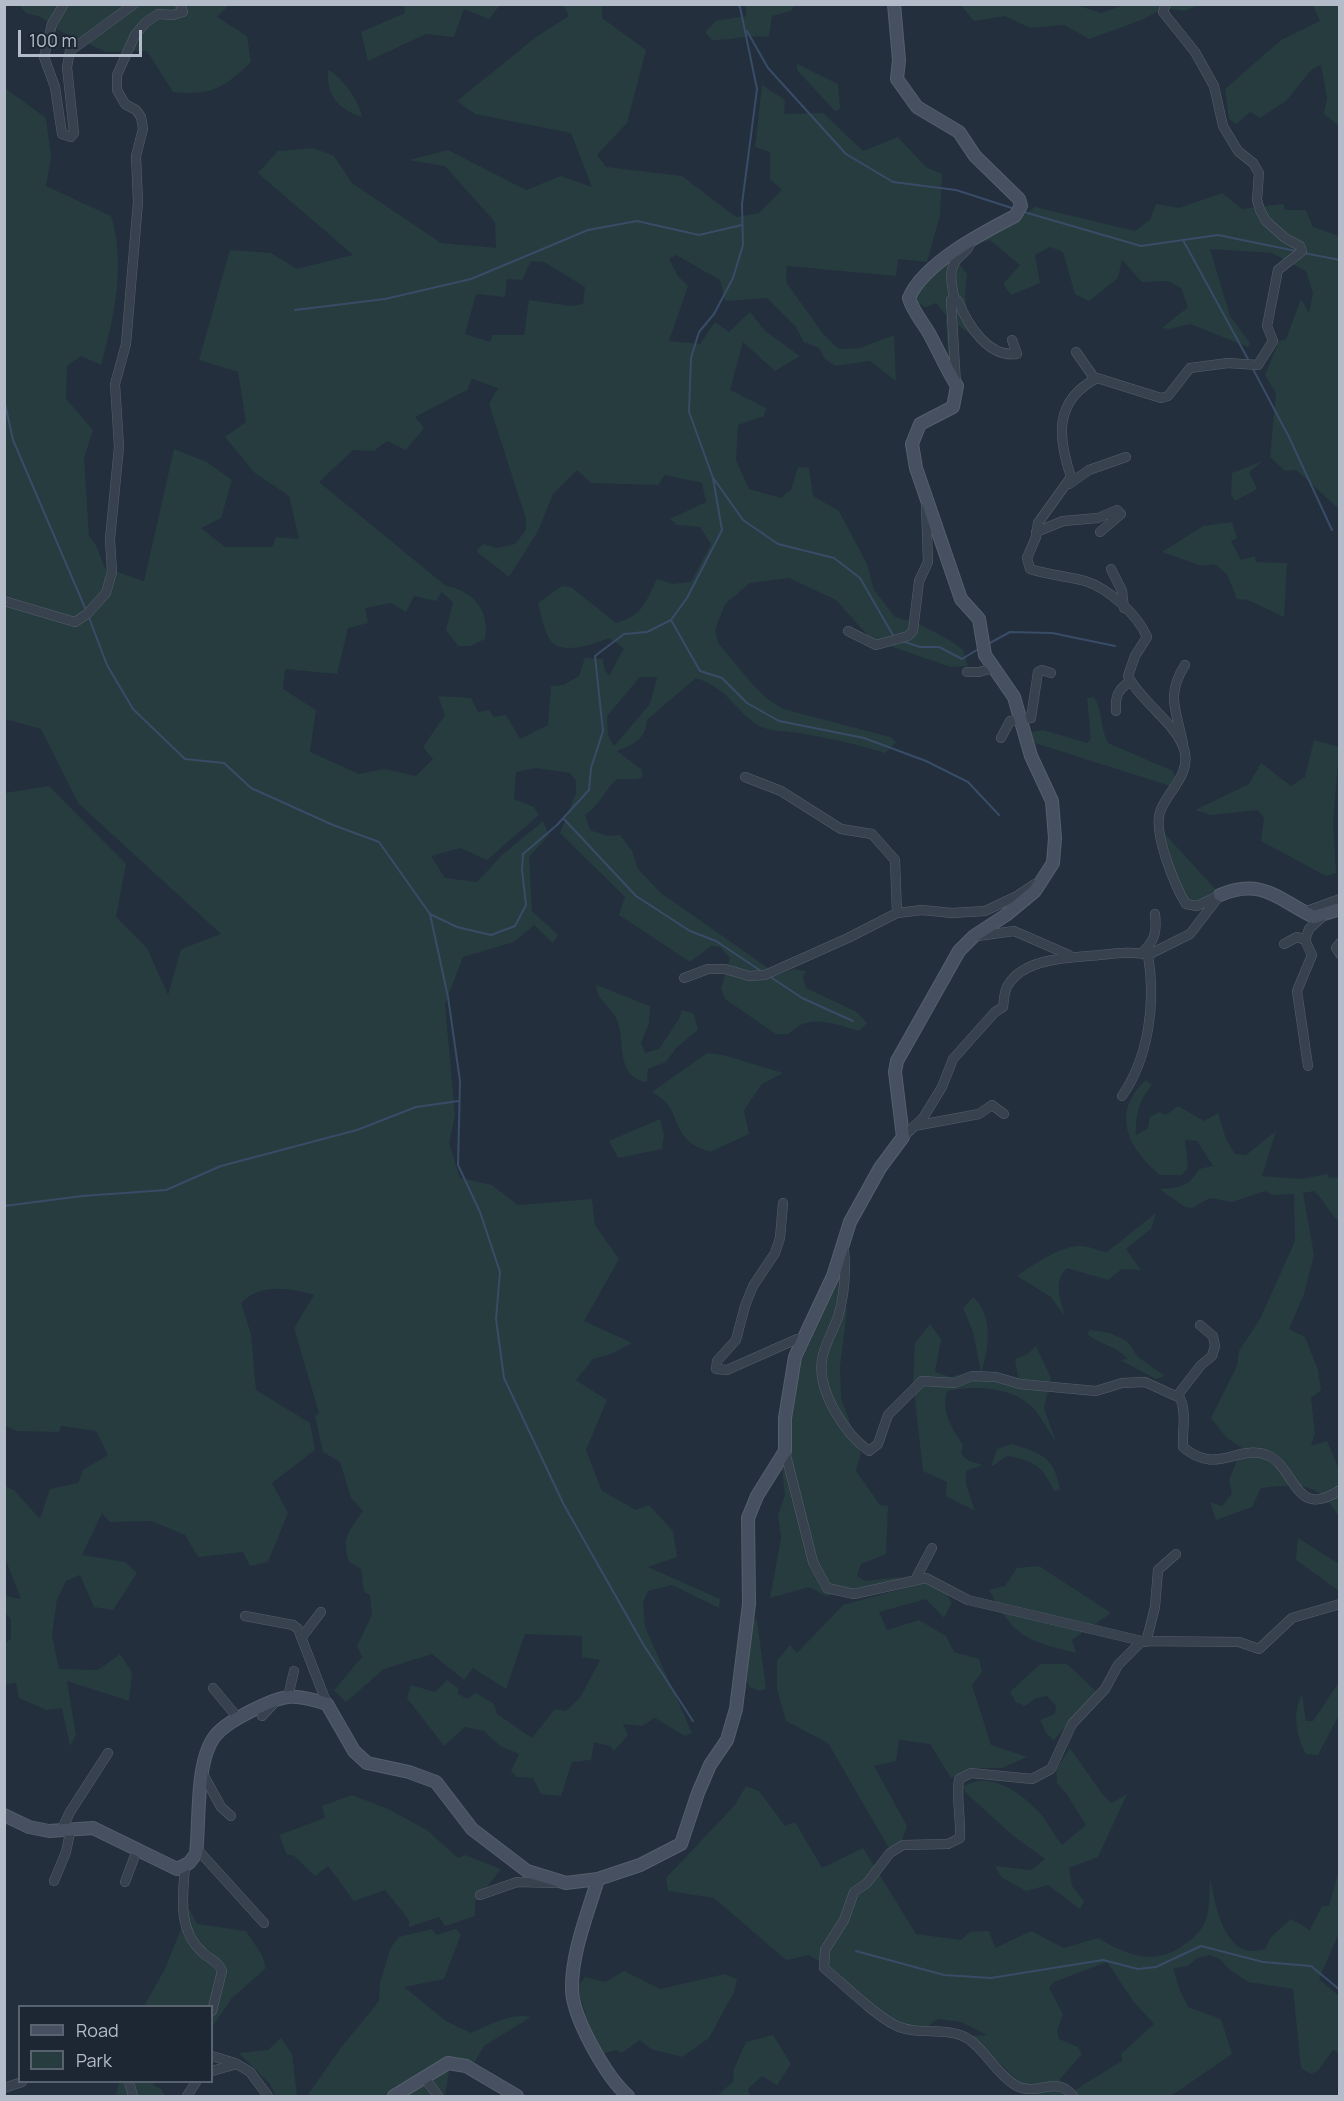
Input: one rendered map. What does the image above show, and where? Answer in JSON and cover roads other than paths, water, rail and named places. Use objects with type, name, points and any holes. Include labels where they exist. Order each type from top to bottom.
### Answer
[{"type":"street","points":[[64,4],[52,24],[44,57],[55,87],[62,134],[71,137],[74,133],[68,67],[70,51],[134,4]]},
{"type":"street","points":[[4,601],[75,622],[87,614],[106,592],[112,572],[110,540],[119,447],[115,384],[126,344],[138,201],[136,156],[143,129],[141,117],[136,110],[125,104],[117,90],[117,75],[135,35],[145,23],[158,14],[173,15],[183,12],[180,4]]},
{"type":"street","points":[[894,4],[899,60],[897,79],[917,107],[959,132],[975,156],[1019,199],[1021,206],[1015,216],[927,271],[909,298],[957,386]]},
{"type":"street","points":[[1067,485],[1071,477],[1060,438],[1061,420],[1077,394],[1095,379],[1108,380],[1161,398],[1168,396],[1190,368],[1228,363],[1258,365],[1273,341],[1267,326],[1278,270],[1302,251],[1300,246],[1285,238],[1266,221],[1257,200],[1259,173],[1253,163],[1238,151],[1223,126],[1214,86],[1184,34],[1163,12],[1166,4]]},
{"type":"street","points":[[971,242],[952,269],[954,298],[977,335],[985,342],[1009,356],[1017,354],[1011,340]]},
{"type":"street","points":[[903,1137],[895,1072],[897,1061],[959,951],[972,937],[1006,915],[1035,891],[1053,863],[1056,838],[1052,801],[1031,756],[1014,698],[985,655],[979,619],[961,599],[912,444],[920,424],[953,406],[957,386],[950,308],[951,300],[954,298]]},
{"type":"street","points":[[1076,352],[1095,379]]},
{"type":"street","points":[[1126,457],[1089,470],[1067,485],[1048,505],[1038,523],[1027,558],[1030,569],[1088,582],[1108,593],[1143,629],[1147,637],[1129,668],[1128,676],[1184,750]]},
{"type":"street","points":[[848,631],[876,645],[908,636],[913,631],[919,581],[928,562],[926,494]]},
{"type":"street","points":[[1036,532],[1063,521],[1098,518],[1118,510],[1121,514],[1117,520],[1100,532]]},
{"type":"street","points":[[1111,569],[1122,591],[1124,608]]},
{"type":"street","points":[[1185,665],[1175,680],[1173,694],[1173,707],[1184,750],[1185,764],[1180,780],[1160,811],[1164,848],[1176,888],[1186,904],[1197,906],[1236,888],[1252,887],[1270,892],[1314,917],[1340,909]]},
{"type":"street","points":[[967,672],[979,672],[993,668]]},
{"type":"street","points":[[1001,738],[1010,721],[1021,722],[1031,718],[1038,672],[1042,670],[1051,673]]},
{"type":"street","points":[[1116,711],[1115,701],[1119,688],[1131,681]]},
{"type":"street","points":[[745,777],[780,791],[841,829],[872,834],[895,860],[897,913]]},
{"type":"street","points":[[684,978],[708,969],[725,969],[749,976],[765,975],[897,913],[922,910],[952,913],[985,911],[1017,897],[1042,880]]},
{"type":"street","points":[[1220,895],[1190,934],[1145,954],[1069,956],[1043,962],[1015,975],[1006,987],[1003,1007],[995,1012],[953,1059],[942,1087],[923,1118],[903,1137],[880,1168],[850,1222],[833,1276],[793,1367],[785,1418],[785,1451],[813,1563],[827,1588],[854,1594],[926,1578],[968,1600],[1144,1641],[1239,1642],[1259,1650],[1292,1618],[1340,1604]]},
{"type":"street","points":[[1304,912],[1340,899]]},
{"type":"street","points":[[1145,954],[1157,932],[1155,914]]},
{"type":"street","points":[[1305,940],[1309,928],[1325,915]]},
{"type":"street","points":[[972,937],[1014,931],[1069,956]]},
{"type":"street","points":[[1284,944],[1297,937],[1305,940],[1312,954],[1298,991],[1308,1066]]},
{"type":"street","points":[[1340,943],[1336,948],[1340,954]]},
{"type":"street","points":[[1122,1096],[1135,1077],[1141,1061],[1148,1022],[1152,977],[1145,954]]},
{"type":"street","points":[[914,1126],[979,1114],[992,1105],[1004,1114]]},
{"type":"street","points":[[783,1203],[780,1239],[775,1253],[753,1286],[736,1340],[717,1361],[716,1369],[727,1370],[796,1339],[804,1340]]},
{"type":"street","points":[[843,1243],[846,1285],[822,1362],[824,1380],[836,1414],[854,1438],[869,1451],[878,1444],[888,1414],[922,1381],[955,1383],[972,1376],[996,1377],[1020,1384],[1096,1391],[1122,1383],[1145,1382],[1177,1396],[1185,1408],[1182,1426],[1183,1447],[1195,1458],[1221,1460],[1255,1452],[1268,1456],[1278,1463],[1298,1492],[1313,1498],[1330,1496],[1340,1490]]},
{"type":"street","points":[[1177,1396],[1201,1365],[1212,1356],[1215,1347],[1213,1336],[1200,1325]]},
{"type":"street","points":[[480,1895],[517,1882],[566,1883],[598,1879],[640,1865],[681,1844],[698,1793],[710,1765],[727,1740],[736,1709],[749,1604],[748,1518],[757,1496],[785,1451]]},
{"type":"street","points":[[915,1580],[932,1548]]},
{"type":"street","points":[[1073,2097],[1066,2088],[1057,2085],[1031,2091],[1016,2085],[969,2040],[955,2033],[926,2032],[893,2025],[824,1968],[825,1950],[844,1920],[854,1892],[867,1883],[890,1853],[903,1845],[948,1844],[960,1838],[961,1815],[957,1792],[959,1779],[971,1773],[1032,1779],[1051,1769],[1072,1724],[1105,1689],[1118,1665],[1144,1641],[1155,1607],[1158,1570],[1176,1554]]},
{"type":"street","points":[[302,1637],[321,1612]]},
{"type":"street","points":[[245,1616],[293,1625],[302,1637],[327,1704],[354,1751],[367,1763],[409,1772],[436,1782],[472,1829],[498,1851],[527,1870],[566,1883]]},
{"type":"street","points":[[262,1716],[283,1698],[294,1671]]},
{"type":"street","points":[[213,1688],[238,1719]]},
{"type":"street","points":[[4,1815],[29,1827],[49,1831],[93,1828],[177,1869],[185,1865],[196,1854],[203,1774],[208,1750],[215,1737],[238,1719],[283,1698],[300,1695],[327,1704]]},
{"type":"street","points":[[54,1881],[66,1852],[67,1829],[75,1804],[108,1753]]},
{"type":"street","points":[[203,1774],[221,1807],[231,1816]]},
{"type":"street","points":[[197,1849],[264,1923]]},
{"type":"street","points":[[125,1882],[137,1850]]},
{"type":"street","points":[[185,1865],[182,1909],[188,1934],[200,1951],[220,1965],[222,1971],[213,2007]]},
{"type":"street","points":[[598,1879],[580,1941],[572,1989],[587,2039],[619,2089],[628,2097]]},
{"type":"street","points":[[213,2056],[237,2064],[250,2072],[268,2097]]},
{"type":"street","points":[[394,2097],[448,2063],[466,2066],[517,2097]]},
{"type":"street","points":[[213,2070],[237,2064]]},
{"type":"street","points":[[424,2077],[438,2097]]},
{"type":"street","points":[[4,2088],[19,2083]]},
{"type":"street","points":[[187,2097],[195,2083]]},
{"type":"waterway","points":[[430,914],[457,927],[491,935],[515,926],[526,905],[522,870],[523,854],[557,825],[589,790],[591,768],[603,731],[595,656],[624,634],[647,632],[671,620],[687,598],[722,530],[713,478],[689,412],[691,358],[699,332],[714,314],[733,278],[743,245],[742,204],[757,89],[740,7],[736,4]]},
{"type":"waterway","points":[[747,31],[768,68],[846,154],[893,182],[956,190],[1015,209]]},
{"type":"waterway","points":[[1024,212],[1141,246],[1218,235],[1296,251]]},
{"type":"waterway","points":[[295,310],[385,299],[471,279],[588,230],[637,221],[699,235],[742,225]]},
{"type":"waterway","points":[[1183,240],[1249,361]]},
{"type":"waterway","points":[[1304,253],[1340,260]]},
{"type":"waterway","points":[[1253,369],[1289,437],[1332,530]]},
{"type":"waterway","points":[[4,399],[13,440],[86,610]]},
{"type":"waterway","points":[[714,479],[743,520],[778,544],[834,558],[860,578],[894,637]]},
{"type":"waterway","points":[[88,615],[107,665],[133,709],[185,759],[224,763],[251,788],[333,825],[379,842],[430,914],[448,997],[460,1081],[458,1165],[480,1212],[500,1272],[496,1319],[504,1378],[564,1505],[643,1644],[693,1721]]},
{"type":"waterway","points":[[671,620],[700,671],[722,678],[747,703],[779,721],[864,738],[926,761],[968,782],[999,815]]},
{"type":"waterway","points":[[988,644],[1010,632],[1052,633],[1115,646]]},
{"type":"waterway","points":[[902,641],[920,647],[939,647],[962,659],[980,648]]},
{"type":"waterway","points":[[564,819],[636,896],[690,931],[716,941],[761,971]]},
{"type":"waterway","points":[[769,976],[802,998],[853,1021]]},
{"type":"waterway","points":[[4,1206],[82,1196],[166,1190],[221,1166],[357,1130],[416,1107],[459,1101]]},
{"type":"waterway","points":[[856,1951],[944,1975],[991,1978],[1103,1960],[1138,1969],[1156,1967],[1201,1946],[1263,1962],[1311,1966],[1340,1990]]}]
